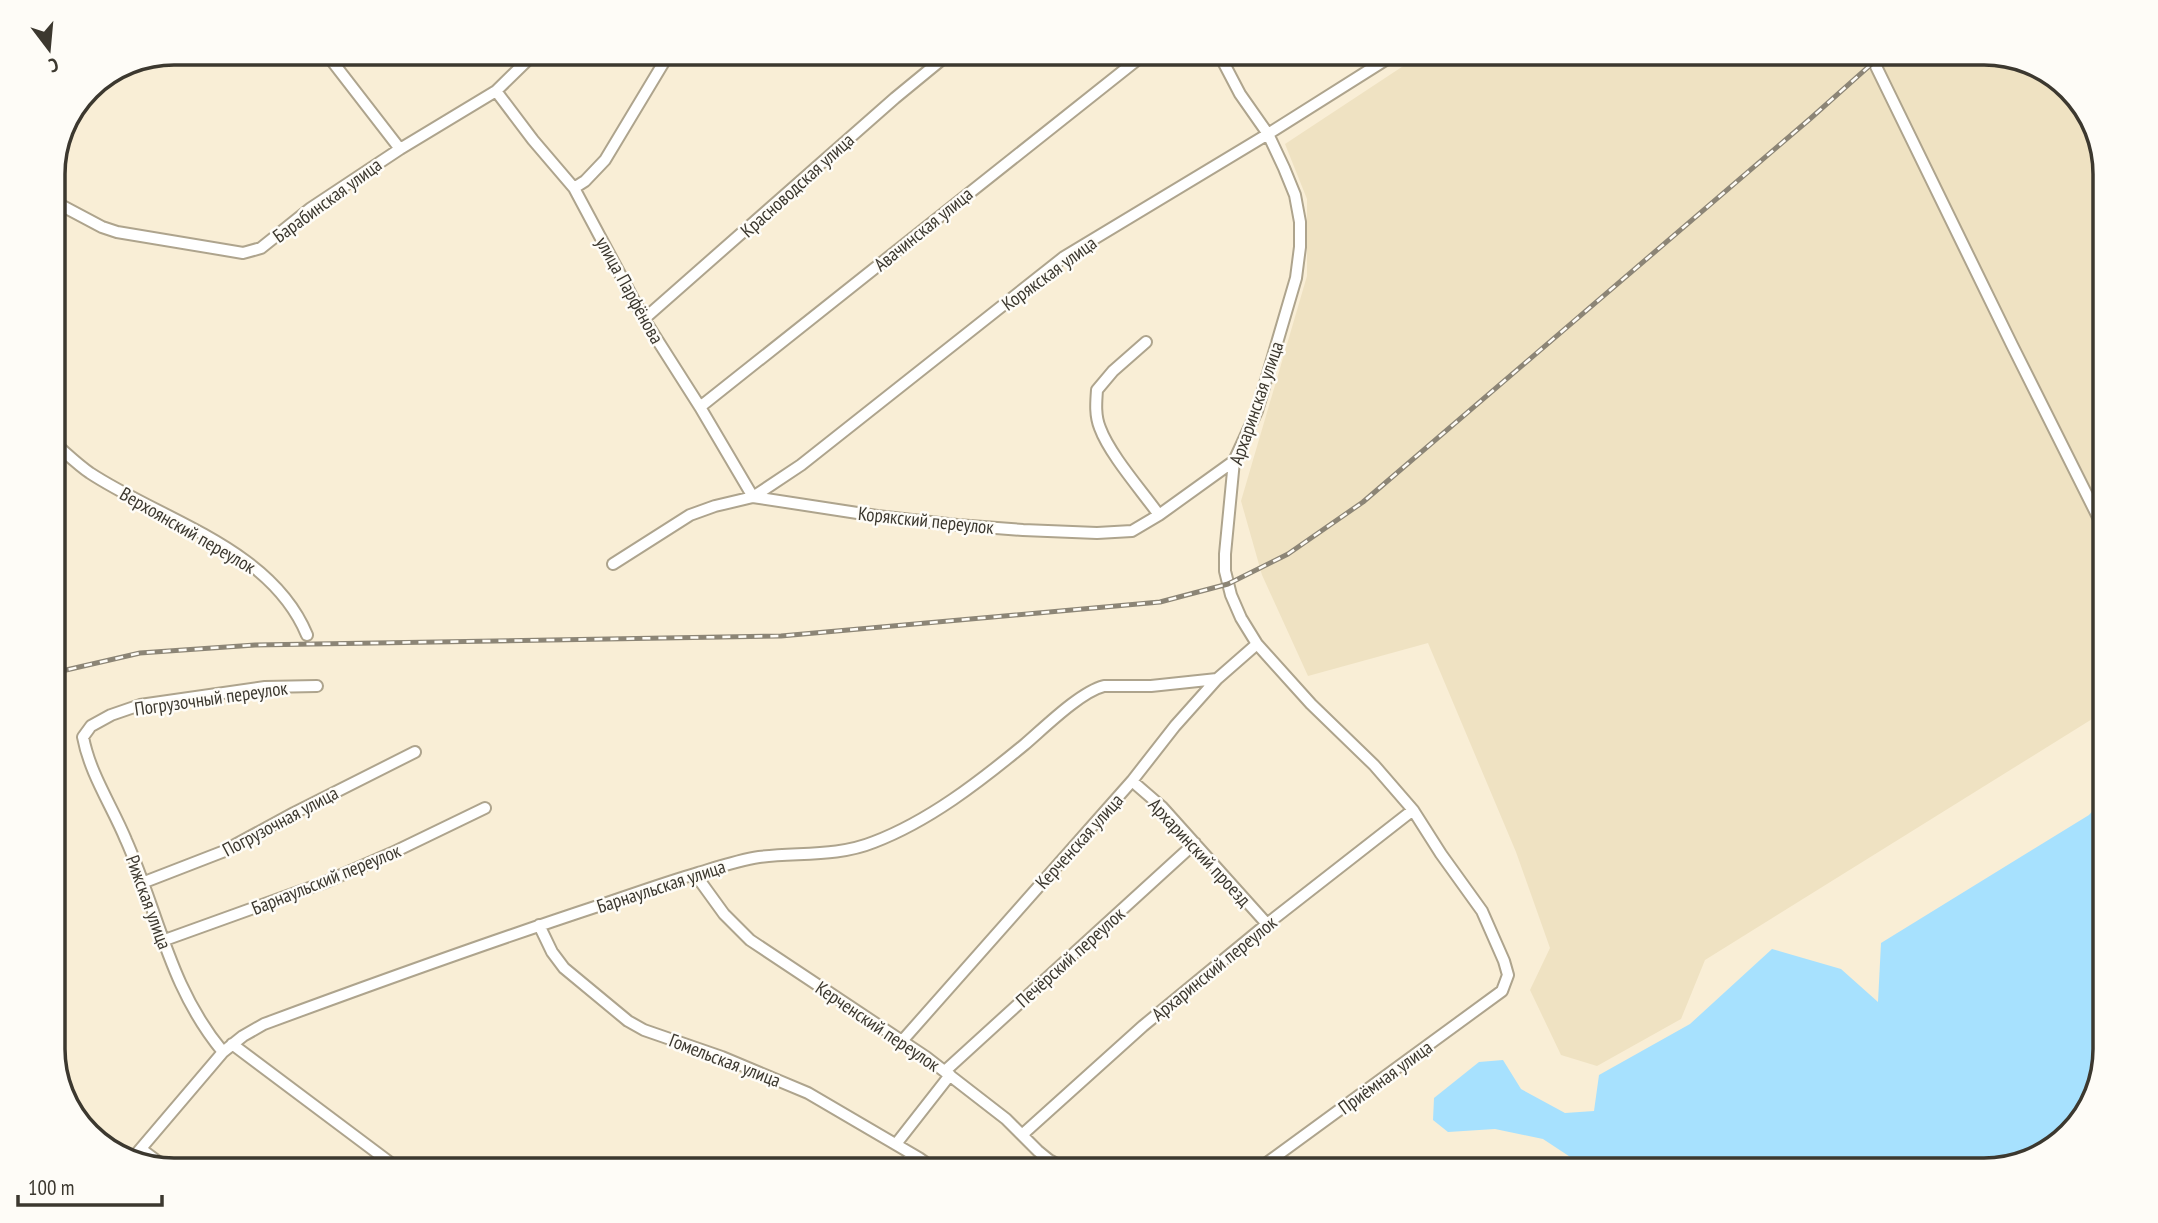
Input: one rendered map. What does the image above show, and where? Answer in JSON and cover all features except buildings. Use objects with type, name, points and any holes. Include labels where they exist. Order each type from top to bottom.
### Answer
[{"type":"street","points":[[335,65],[400,149]]},
{"type":"street","name":"Барабинская улица","points":[[65,207],[117,232],[243,253],[261,248],[311,208],[400,149],[496,91],[523,65]]},
{"type":"street","points":[[574,188],[585,181],[605,160],[662,65]]},
{"type":"street","name":"Красноводская улица","points":[[644,319],[935,65]]},
{"type":"street","name":"Авачинская улица","points":[[701,407],[1131,65]]},
{"type":"street","name":"Архаринская улица","points":[[1224,65],[1240,94],[1268,134],[1295,195],[1300,222],[1296,278],[1257,411],[1234,461],[1225,571],[1231,595],[1257,644],[1311,704],[1374,765],[1413,810],[1441,855],[1482,911],[1508,975]]},
{"type":"street","name":"Корякская улица","points":[[753,497],[801,465],[1064,257],[1377,65]]},
{"type":"street","points":[[1875,65],[2093,507]]},
{"type":"street","name":"улица Парфёнова","points":[[496,91],[574,188],[644,319],[701,407],[753,497]]},
{"type":"street","points":[[1146,342],[1113,371],[1097,390],[1096,413],[1109,446],[1159,515]]},
{"type":"street","name":"Верхоянский переулок","points":[[65,452],[90,472],[255,566],[287,600],[307,635]]},
{"type":"street","name":"Корякский переулок","points":[[613,564],[690,515],[726,502],[753,497],[957,526],[1097,533],[1132,531],[1234,461]]},
{"type":"street","name":"Керченская улица","points":[[902,1041],[1132,781],[1175,726],[1217,679],[1257,644]]},
{"type":"street","name":"Барнаульская улица","points":[[138,1152],[223,1052],[264,1024],[539,925],[695,874],[758,857],[849,850],[874,843],[920,820],[983,777],[1097,687],[1151,686],[1217,679]]},
{"type":"street","name":"Погрузочный переулок","points":[[85,746],[83,737],[91,726],[111,715],[140,705],[265,687],[317,686]]},
{"type":"street","name":"Рижская улица","points":[[85,746],[103,792],[127,841],[179,982],[198,1019],[223,1052]]},
{"type":"street","name":"Погрузочная улица","points":[[142,883],[222,852],[415,752]]},
{"type":"street","name":"Архаринский проезд","points":[[1132,781],[1162,807],[1267,924]]},
{"type":"street","name":"Барнаульский переулок","points":[[162,941],[323,883],[393,853],[485,808]]},
{"type":"street","name":"Архаринский переулок","points":[[1023,1134],[1143,1026],[1267,924],[1413,810]]},
{"type":"street","name":"Печёрский переулок","points":[[895,1144],[947,1073],[1195,844]]},
{"type":"street","name":"Керченский переулок","points":[[695,874],[724,914],[750,940],[947,1073],[1006,1119],[1047,1158]]},
{"type":"street","name":"Гомельская улица","points":[[539,925],[552,952],[564,968],[628,1021],[644,1030],[722,1057],[808,1093],[920,1158]]},
{"type":"street","name":"Приёмная улица","points":[[1274,1158],[1496,995],[1505,986],[1508,975]]},
{"type":"street","points":[[232,1044],[383,1158]]},
{"type":"street","points":[[141,1149],[150,1156]]},
{"type":"street","points":[[909,1158],[910,1153]]},
{"type":"shaded area","points":[[1405,65],[1984,65],[2012,68],[2039,79],[2061,97],[2079,119],[2090,146],[2093,167],[2093,718],[1705,960],[1681,1019],[1597,1066],[1561,1055],[1530,990],[1550,948],[1516,852],[1428,643],[1308,676],[1262,575],[1241,501],[1307,276],[1307,199],[1285,144]]},
{"type":"water","points":[[2093,810],[2093,1049],[2090,1077],[2079,1104],[2071,1115],[2039,1144],[2012,1155],[1984,1158],[1572,1158],[1543,1139],[1495,1129],[1448,1132],[1433,1120],[1434,1098],[1479,1062],[1503,1060],[1521,1089],[1565,1113],[1594,1111],[1599,1075],[1690,1024],[1772,949],[1841,969],[1878,1002],[1881,943]]},
{"type":"railway","points":[[65,670],[140,653],[255,645],[781,636],[1160,602],[1228,584],[1288,554],[1363,502],[1870,65]]}]
